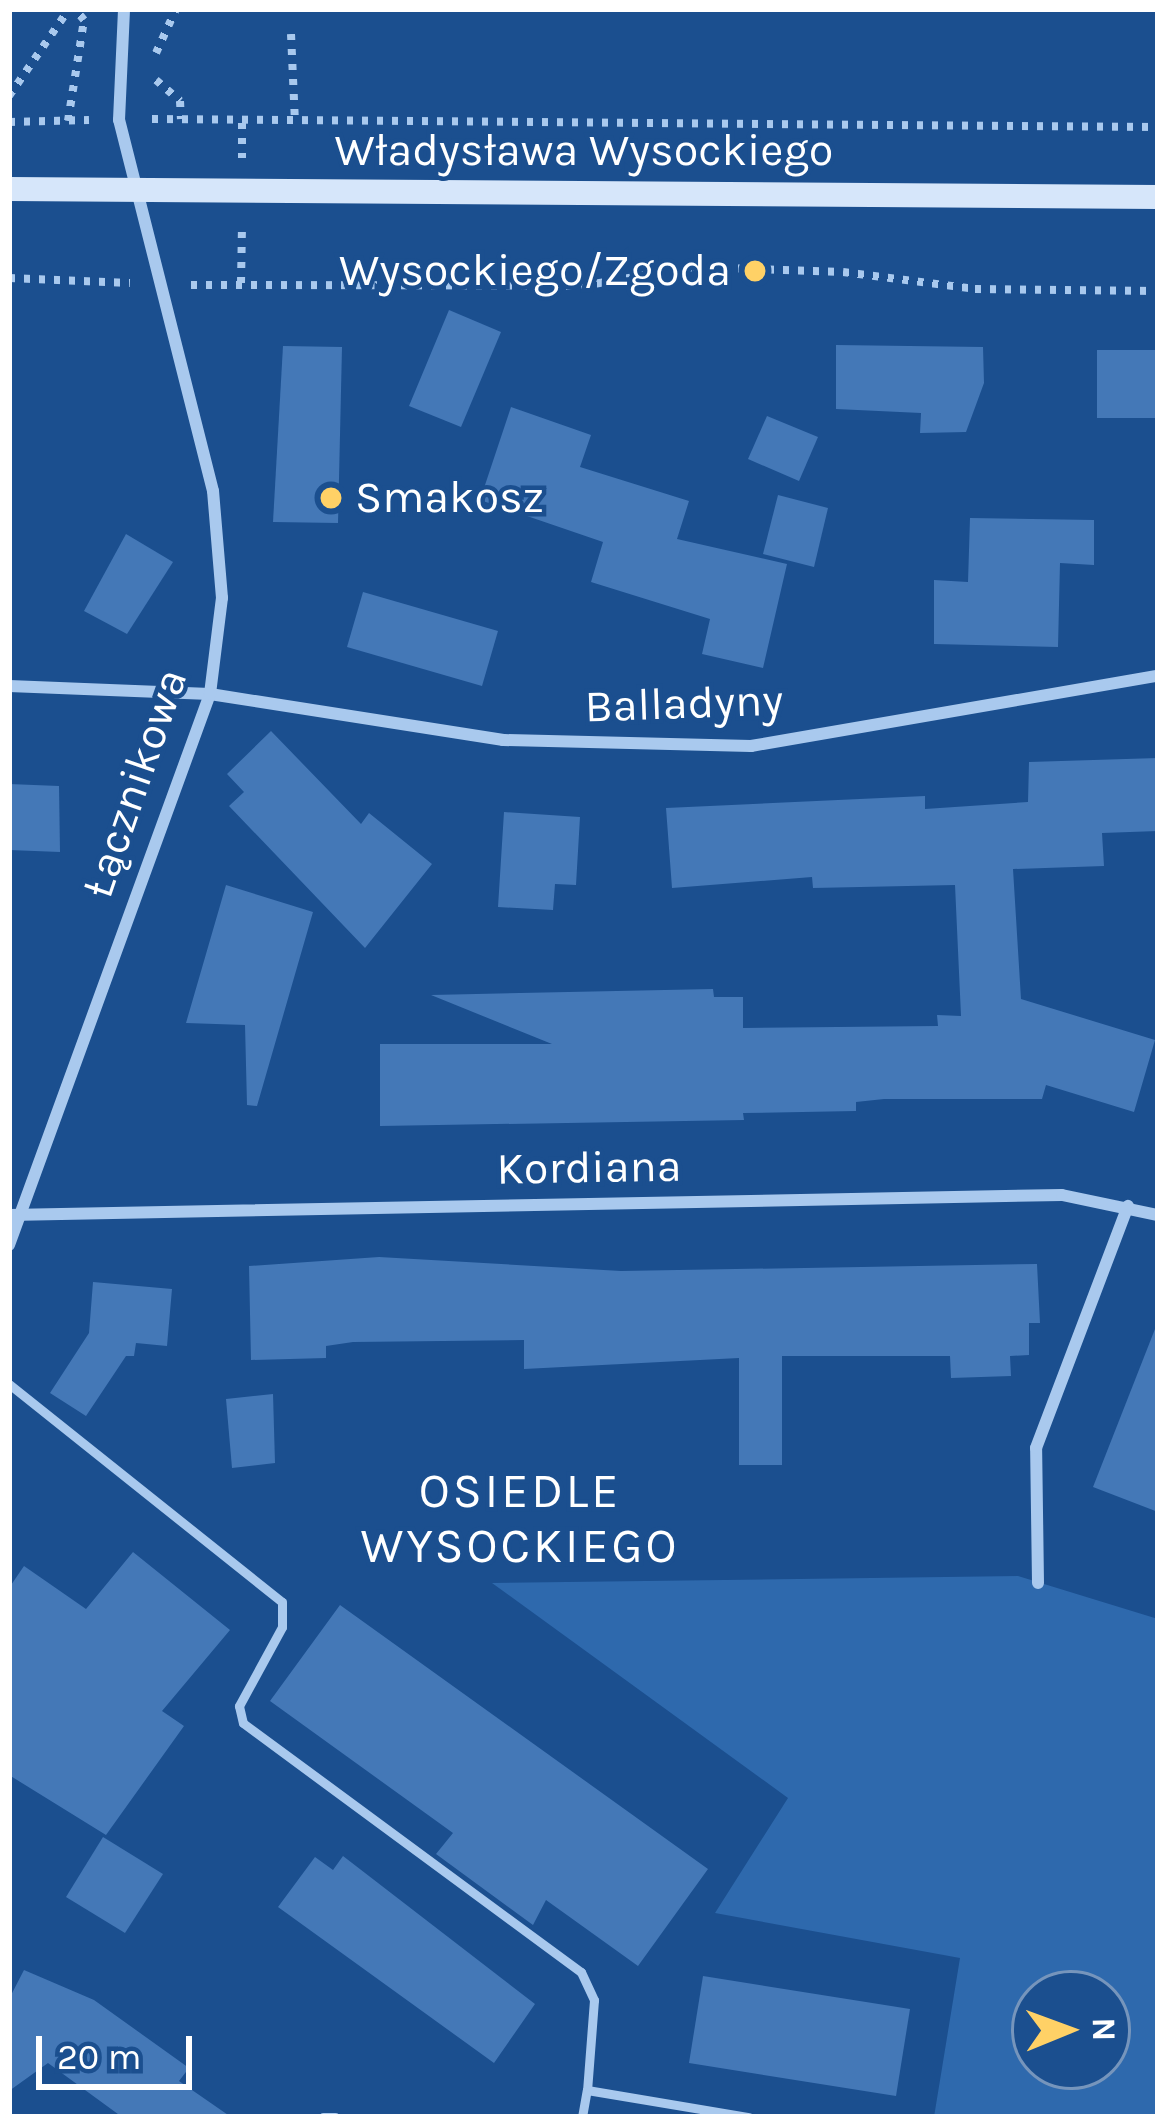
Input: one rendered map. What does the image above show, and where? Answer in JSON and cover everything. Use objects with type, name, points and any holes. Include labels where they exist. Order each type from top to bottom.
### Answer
[{"type":"street","name":"Łącznikowa","points":[[9,1245],[14,1215],[210,694],[222,598],[213,491],[119,120],[124,9]]},
{"type":"street","name":"Władysława Wysockiego","points":[[9,189],[1158,197]]},
{"type":"street","name":"Balladyny","points":[[9,686],[210,694],[503,740],[751,746],[1158,676]]},
{"type":"street","name":"Kordiana","points":[[14,1215],[1062,1196],[1158,1215]]},
{"type":"street","points":[[1038,1583],[1036,1448],[1128,1206]]},
{"type":"lane","points":[[9,1384],[282,1602],[282,1627],[239,1706],[243,1723],[581,1972],[595,2000],[582,2117]]},
{"type":"lane","points":[[587,2090],[749,2117]]},
{"type":"lane","points":[[322,2117],[335,2117]]},
{"type":"path","points":[[9,96],[72,9],[84,20],[68,121]]},
{"type":"path","points":[[176,9],[155,56],[156,87],[179,101],[181,119],[1158,127]]},
{"type":"path","points":[[291,34],[295,123]]},
{"type":"path","points":[[9,278],[117,279],[163,292],[200,283],[582,286],[693,266],[843,272],[975,289],[1158,291]]},
{"type":"shaded area","points":[[1018,1576],[1158,1619],[1158,2117],[934,2117],[960,1958],[715,1913],[788,1798],[492,1583]]},
{"type":"building","points":[[449,310],[501,332],[461,427],[409,406]]},
{"type":"building","points":[[836,345],[983,347],[984,383],[966,432],[920,433],[921,413],[836,409]]},
{"type":"building","points":[[283,346],[342,347],[338,523],[273,522]]},
{"type":"building","points":[[1097,350],[1158,350],[1158,418],[1097,418]]},
{"type":"building","points":[[511,407],[591,435],[580,467],[689,501],[677,539],[787,564],[763,668],[702,654],[710,619],[591,582],[603,542],[480,500]]},
{"type":"building","points":[[767,416],[818,437],[799,481],[748,459]]},
{"type":"building","points":[[778,495],[828,508],[814,567],[763,554]]},
{"type":"building","points":[[970,518],[1094,520],[1094,565],[1060,563],[1058,647],[934,644],[934,580],[968,582]]},
{"type":"building","points":[[126,534],[173,562],[127,634],[84,611]]},
{"type":"building","points":[[363,592],[498,631],[482,686],[347,647]]},
{"type":"building","points":[[271,731],[361,824],[369,813],[432,864],[365,948],[229,806],[244,792],[227,774]]},
{"type":"building","points":[[1158,758],[1158,831],[1102,833],[1104,866],[1013,869],[1021,999],[1155,1040],[1134,1112],[1046,1085],[1042,1099],[884,1099],[856,1102],[856,1111],[743,1113],[744,1120],[380,1126],[380,1044],[552,1044],[431,995],[713,989],[714,997],[743,997],[743,1028],[938,1026],[937,1015],[961,1016],[955,885],[813,888],[812,877],[672,888],[666,808],[925,796],[925,809],[1028,802],[1029,762]]},
{"type":"building","points":[[9,784],[59,786],[60,852],[9,850]]},
{"type":"building","points":[[504,812],[580,817],[576,885],[555,884],[553,910],[498,907]]},
{"type":"building","points":[[226,885],[313,912],[257,1106],[247,1105],[245,1025],[186,1023]]},
{"type":"building","points":[[379,1257],[621,1271],[1037,1264],[1040,1323],[1029,1323],[1029,1355],[1010,1356],[1011,1376],[951,1378],[950,1356],[782,1356],[782,1465],[739,1465],[739,1358],[524,1369],[524,1340],[353,1342],[326,1346],[326,1358],[251,1360],[249,1266]]},
{"type":"building","points":[[93,1282],[172,1289],[167,1346],[136,1343],[134,1356],[126,1356],[86,1416],[50,1393],[89,1333]]},
{"type":"building","points":[[1158,1330],[1158,1512],[1093,1487]]},
{"type":"building","points":[[273,1394],[275,1463],[232,1468],[226,1399]]},
{"type":"building","points":[[133,1552],[230,1630],[162,1711],[184,1726],[106,1835],[9,1775],[9,1588],[24,1566],[86,1609]]},
{"type":"building","points":[[340,1605],[708,1869],[638,1966],[546,1900],[533,1925],[436,1854],[453,1833],[270,1701]]},
{"type":"building","points":[[103,1837],[163,1874],[125,1933],[66,1897]]},
{"type":"building","points":[[343,1856],[535,2004],[494,2063],[278,1907],[315,1857],[333,1870]]},
{"type":"building","points":[[24,1970],[94,2000],[189,2068],[179,2081],[231,2117],[122,2117],[48,2063],[9,2091],[9,1999]]},
{"type":"building","points":[[703,1976],[910,2009],[896,2096],[689,2063]]},
{"type":"place","name":"Wysockiego/Zgoda","points":[[755,271]]},
{"type":"place","name":"Smakosz","points":[[331,498]]},
{"type":"district","name":"OSIEDLE WYSOCKIEGO","points":[[520,1518]]}]
